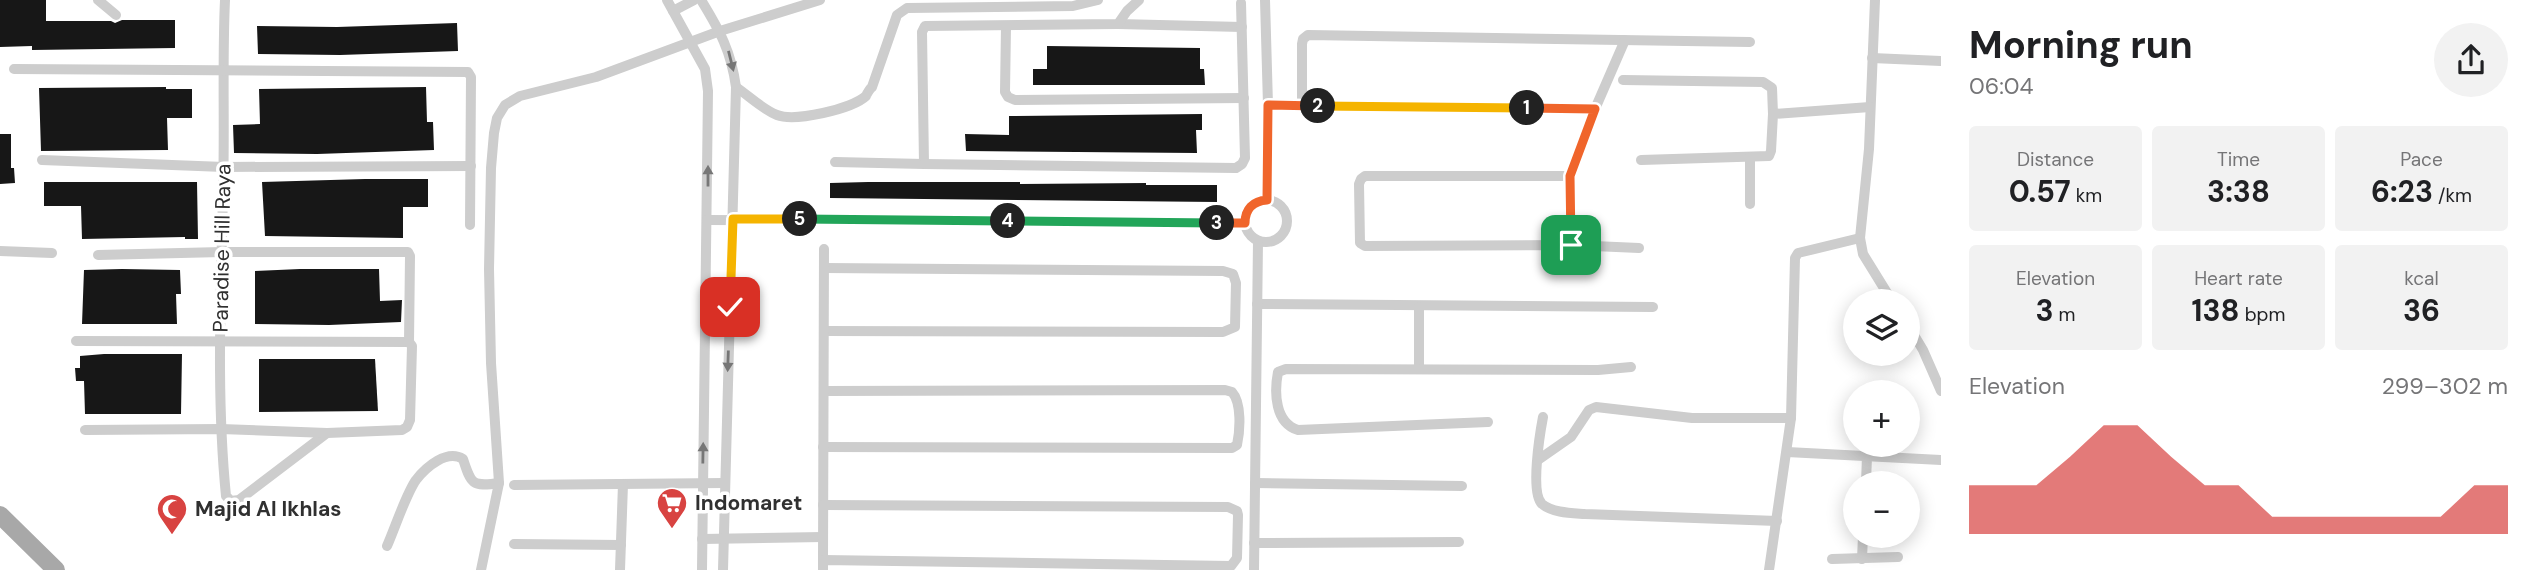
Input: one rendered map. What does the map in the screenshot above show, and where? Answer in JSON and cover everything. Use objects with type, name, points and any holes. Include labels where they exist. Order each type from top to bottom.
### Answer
[{"type":"main road","points":[[0,515],[56,570]]},
{"type":"street","points":[[99,0],[116,15]]},
{"type":"street","name":"Paradise Hill Raya","points":[[225,0],[222,69],[224,167],[221,429],[226,496],[231,500],[239,499],[327,433]]},
{"type":"street","points":[[667,0],[705,69],[708,91],[702,570]]},
{"type":"street","points":[[673,11],[694,0]]},
{"type":"street","points":[[701,0],[720,31],[733,63],[736,87],[723,570]]},
{"type":"street","points":[[481,570],[499,484],[491,363],[489,269],[494,133],[505,105],[520,96],[596,77],[691,44],[720,31],[820,0]]},
{"type":"street","points":[[736,87],[778,116],[804,118],[818,115],[866,96],[872,87],[897,15],[907,8],[1073,6],[1098,0]]},
{"type":"street","points":[[1118,24],[1139,0]]},
{"type":"street","points":[[1875,0],[1867,170],[1860,238],[1863,254],[1885,289]]},
{"type":"street","points":[[835,162],[1236,168],[1245,158],[1241,1],[1265,1],[1267,200]]},
{"type":"street","points":[[924,164],[923,28],[928,25],[1118,24],[1242,27]]},
{"type":"street","points":[[1006,26],[1005,92],[1007,97],[1015,100],[1244,98]]},
{"type":"street","points":[[1302,106],[1302,44],[1308,35],[1750,42]]},
{"type":"street","points":[[1571,245],[1570,176],[1625,40]]},
{"type":"street","points":[[1872,58],[1941,61]]},
{"type":"street","points":[[14,69],[468,72],[471,77],[470,225]]},
{"type":"street","points":[[1623,80],[1763,82],[1772,88],[1771,154],[1642,160]]},
{"type":"street","points":[[1268,105],[1595,109]]},
{"type":"street","points":[[1773,114],[1870,107]]},
{"type":"street","points":[[1750,157],[1750,204]]},
{"type":"street","points":[[42,160],[224,167],[471,166]]},
{"type":"street","points":[[1570,176],[1365,176],[1359,184],[1361,245],[1571,245],[1639,248]]},
{"type":"street","points":[[1260,200],[1279,204],[1284,209],[1287,222],[1283,234],[1272,242],[1258,241],[1249,234],[1245,223],[1250,207],[1260,200]]},
{"type":"street","points":[[707,220],[1245,223]]},
{"type":"street","points":[[1769,570],[1791,418],[1795,258],[1798,253],[1860,238]]},
{"type":"street","points":[[1254,570],[1258,241]]},
{"type":"street","points":[[823,505],[1228,507],[1237,510],[1238,515],[1237,558],[1231,566],[823,565],[823,505],[823,447],[824,391],[824,250]]},
{"type":"street","points":[[0,251],[52,253]]},
{"type":"street","points":[[85,430],[221,429],[327,433],[402,430],[410,420],[412,346],[408,252],[98,255]]},
{"type":"street","points":[[824,268],[1223,271],[1233,274],[1236,283],[1235,327],[1223,332],[824,331]]},
{"type":"street","points":[[1257,304],[1653,307]]},
{"type":"street","points":[[1419,307],[1419,369]]},
{"type":"street","points":[[76,341],[410,342]]},
{"type":"street","points":[[1920,345],[1941,391]]},
{"type":"street","points":[[1488,422],[1298,430],[1289,427],[1282,420],[1277,401],[1277,377],[1281,370],[1631,368]]},
{"type":"street","points":[[823,447],[1232,448],[1237,445],[1238,438],[1237,402],[1232,392],[1225,390],[824,391]]},
{"type":"street","points":[[1538,460],[1572,438],[1589,410],[1596,407],[1692,418],[1791,418]]},
{"type":"street","points":[[1543,417],[1537,497],[1553,510],[1585,514],[1777,521]]},
{"type":"street","points":[[1787,452],[1843,455]]},
{"type":"street","points":[[387,546],[416,481],[442,458],[451,455],[463,459],[467,477],[474,483],[499,484]]},
{"type":"street","points":[[1886,457],[1941,460]]},
{"type":"street","points":[[514,485],[724,483]]},
{"type":"street","points":[[1255,483],[1462,486]]},
{"type":"street","points":[[620,570],[623,484]]},
{"type":"street","points":[[702,539],[823,537]]},
{"type":"street","points":[[1254,543],[1459,542]]},
{"type":"street","points":[[514,544],[621,545]]},
{"type":"street","points":[[1862,548],[1862,559]]},
{"type":"street","points":[[1832,559],[1898,557]]},
{"type":"building","points":[[0,0],[46,0],[46,21],[115,23],[122,20],[175,20],[175,48],[32,50],[32,46],[0,47]]},
{"type":"building","points":[[457,23],[458,51],[340,55],[258,54],[257,26],[337,27]]},
{"type":"building","points":[[1047,46],[1200,48],[1200,69],[1204,69],[1205,85],[1033,85],[1033,69],[1047,69]]},
{"type":"building","points":[[426,87],[427,122],[433,122],[434,150],[317,154],[234,153],[233,125],[260,124],[259,89]]},
{"type":"building","points":[[39,88],[192,89],[192,118],[167,118],[168,150],[41,151]]},
{"type":"building","points":[[1202,114],[1202,130],[1196,130],[1197,153],[966,151],[965,134],[1009,135],[1009,116]]},
{"type":"building","points":[[0,134],[11,134],[11,168],[14,168],[15,183],[0,184]]},
{"type":"building","points":[[428,179],[428,207],[403,207],[403,238],[265,236],[262,182]]},
{"type":"building","points":[[44,182],[197,182],[198,239],[82,239],[81,206],[44,206]]},
{"type":"building","points":[[830,183],[1217,185],[1217,202],[830,198]]},
{"type":"building","points":[[379,269],[380,301],[402,300],[401,322],[255,324],[255,271]]},
{"type":"building","points":[[84,270],[180,270],[181,294],[176,294],[177,324],[82,324]]},
{"type":"building","points":[[182,354],[181,414],[85,414],[84,381],[76,381],[75,368],[80,368],[80,356]]},
{"type":"building","points":[[259,359],[375,359],[378,411],[259,412]]},
{"type":"place","name":"Indomaret","points":[[672,530]]},
{"type":"place","name":"Majid Al Ikhlas","points":[[172,536]]},
{"type":"route","points":[[730,307],[733,219],[1245,223],[1250,207],[1260,200],[1267,200],[1268,105],[1595,109],[1570,176],[1571,245]]}]
